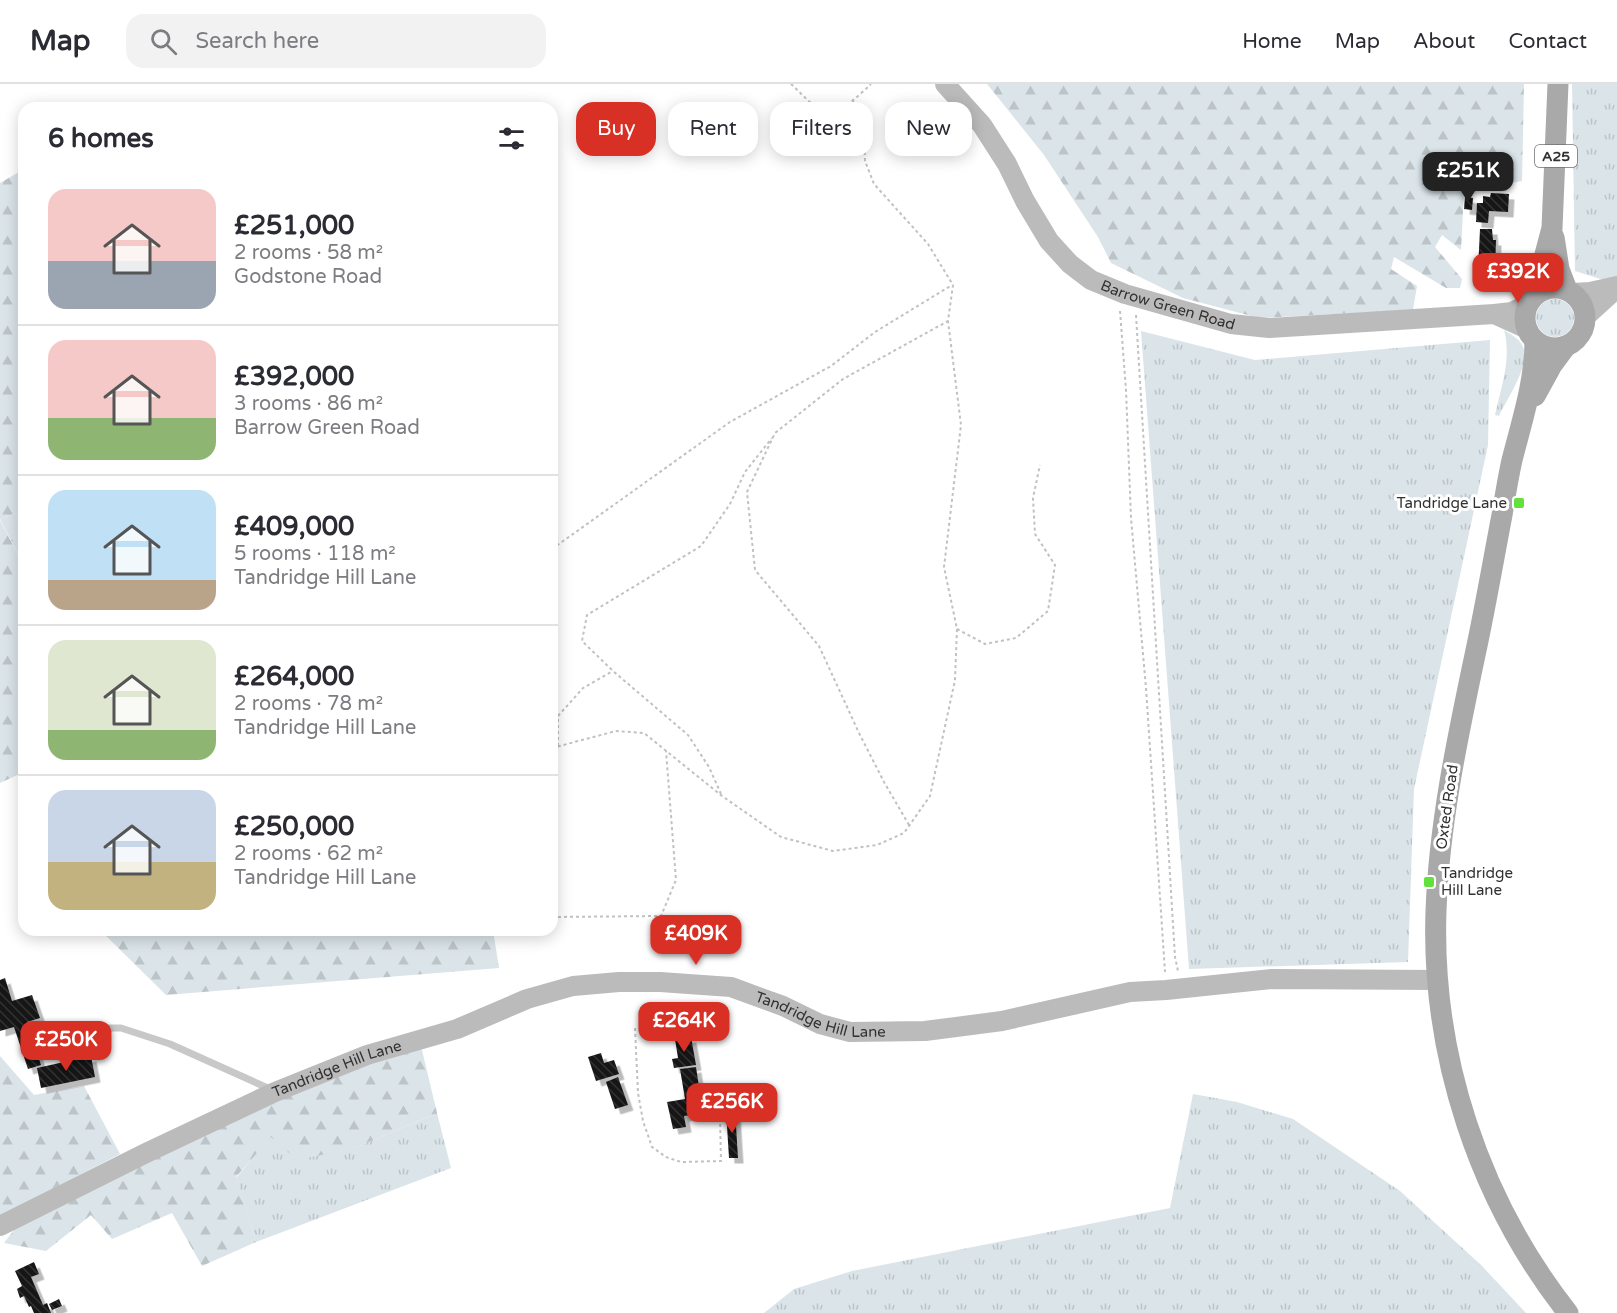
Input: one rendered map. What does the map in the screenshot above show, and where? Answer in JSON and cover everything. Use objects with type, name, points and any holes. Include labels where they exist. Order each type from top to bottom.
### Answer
[{"type":"main road","name":"A25","points":[[1558,84],[1552,228],[1559,268],[1569,292]]},
{"type":"main road","name":"A25","points":[[1531,300],[1552,228]]},
{"type":"main road","points":[[1556,288],[1578,298],[1585,317],[1581,334],[1574,342],[1566,346],[1556,348],[1544,346],[1531,335],[1525,318],[1531,300],[1543,290],[1556,288]]},
{"type":"main road","name":"Oxted Road","points":[[1531,335],[1535,361],[1511,464],[1456,747],[1441,844],[1436,912],[1437,981],[1447,1051],[1466,1123],[1487,1180],[1528,1256],[1568,1313]]},
{"type":"main road","name":"Oxted Road","points":[[1522,421],[1552,365],[1566,346]]},
{"type":"street","name":"Barrow Green Road","points":[[945,84],[982,125],[1007,164],[1025,201],[1049,241],[1070,264],[1091,279],[1127,294],[1231,324],[1269,328],[1494,314],[1512,312],[1531,300]]},
{"type":"street","points":[[1569,292],[1590,292],[1617,287]]},
{"type":"street","points":[[1585,317],[1617,287]]},
{"type":"street","name":"Barrow Green Road","points":[[1494,314],[1531,335]]},
{"type":"street","name":"Tandridge Hill Lane","points":[[0,1226],[275,1092],[367,1055],[457,1029],[527,999],[573,986],[619,982],[660,982],[731,987],[783,1006],[820,1024],[850,1032],[925,1030],[1002,1021],[1130,992],[1272,979],[1437,981]]},
{"type":"lane","points":[[50,1038],[101,1028],[121,1028],[170,1044],[275,1092]]},
{"type":"path","points":[[791,84],[817,107],[834,110],[853,100],[871,84]]},
{"type":"path","points":[[613,671],[583,688],[558,716],[558,746],[616,731],[644,733],[722,796],[781,837],[833,851],[878,845],[904,833],[930,796],[955,680],[957,629],[944,567],[961,425],[948,321],[953,285],[928,244],[874,184],[865,160],[864,129],[853,100]]},
{"type":"path","points":[[558,545],[730,422],[831,366],[875,332],[953,285]]},
{"type":"path","points":[[1127,294],[1175,957],[1174,989]]},
{"type":"path","points":[[1127,294],[1126,390],[1131,518],[1174,989]]},
{"type":"path","points":[[722,796],[710,767],[687,735],[582,641],[587,615],[701,546],[730,504],[745,472],[775,433],[843,379],[948,321]]},
{"type":"path","points":[[775,433],[747,492],[755,570],[819,646],[864,742],[909,826]]},
{"type":"path","points":[[957,629],[985,644],[1016,638],[1048,610],[1055,565],[1035,534],[1033,498],[1040,465]]},
{"type":"path","points":[[558,916],[662,916],[675,880],[666,751]]},
{"type":"path","points":[[635,1028],[638,1093],[643,1121],[652,1147],[666,1157],[681,1162],[721,1161],[720,1118]]},
{"type":"green space","points":[[987,84],[1524,84],[1522,181],[1464,192],[1461,250],[1442,235],[1435,247],[1462,279],[1460,288],[1446,288],[1394,257],[1391,269],[1417,286],[1413,310],[1259,318],[1183,298],[1111,263],[1098,237],[1044,155]]},
{"type":"green space","points":[[1572,84],[1617,84],[1617,278],[1607,281],[1575,271]]},
{"type":"green space","points":[[18,172],[18,513],[0,519],[0,183]]},
{"type":"green space","points":[[1555,299],[1568,305],[1574,318],[1568,331],[1555,337],[1542,331],[1536,318],[1542,305]]},
{"type":"green space","points":[[1504,330],[1521,343],[1524,358],[1520,375],[1499,416],[1495,415],[1503,383],[1507,351]]},
{"type":"green space","points":[[1141,331],[1255,360],[1490,340],[1488,445],[1414,789],[1408,962],[1189,969]]},
{"type":"green space","points":[[18,513],[18,554],[0,519]]},
{"type":"green space","points":[[0,520],[18,554],[18,775],[0,783]]},
{"type":"green space","points":[[106,936],[494,936],[499,968],[166,995]]},
{"type":"green space","points":[[421,1046],[437,1113],[355,1148],[297,1160],[271,1137],[236,1177],[256,1242],[202,1266],[172,1213],[112,1239],[91,1215],[46,1251],[4,1243],[20,1222],[185,1143],[368,1060]]},
{"type":"green space","points":[[0,1056],[34,1095],[84,1086],[120,1154],[0,1216]]},
{"type":"green space","points":[[1193,1094],[1237,1102],[1293,1119],[1400,1191],[1481,1265],[1526,1313],[764,1313],[794,1289],[852,1271],[1170,1208]]},
{"type":"green space","points":[[437,1113],[451,1168],[256,1242],[236,1178],[271,1136],[355,1148]]},
{"type":"building","points":[[1491,193],[1509,194],[1508,212],[1489,211],[1488,223],[1476,222],[1477,203],[1483,203],[1483,196],[1490,197]]},
{"type":"building","points":[[1465,197],[1473,198],[1472,210],[1464,209]]},
{"type":"building","points":[[1480,229],[1492,229],[1493,240],[1496,240],[1495,272],[1478,271]]},
{"type":"building","points":[[5,978],[12,1001],[32,995],[40,1018],[27,1022],[41,1065],[28,1069],[14,1027],[0,1031],[0,980]]},
{"type":"building","points":[[691,1037],[696,1065],[674,1068],[672,1059],[678,1058],[675,1039]]},
{"type":"building","points":[[601,1053],[604,1063],[614,1060],[619,1074],[596,1081],[588,1057]]},
{"type":"building","points":[[91,1056],[95,1077],[41,1088],[37,1068]]},
{"type":"building","points":[[696,1067],[703,1113],[684,1116],[686,1127],[673,1129],[667,1102],[685,1099],[680,1069]]},
{"type":"building","points":[[618,1077],[628,1105],[615,1109],[606,1082]]},
{"type":"building","points":[[726,1110],[735,1110],[738,1158],[729,1158]]},
{"type":"building","points":[[34,1262],[39,1274],[31,1277],[43,1305],[47,1303],[51,1313],[34,1313],[24,1296],[20,1298],[17,1289],[22,1286],[15,1271]]},
{"type":"building","points":[[59,1299],[62,1306],[52,1310],[49,1304]]},
{"type":"place","name":"Tandridge Lane","points":[[1519,503]]},
{"type":"place","name":"Tandridge Hill Lane","points":[[1429,882]]}]
